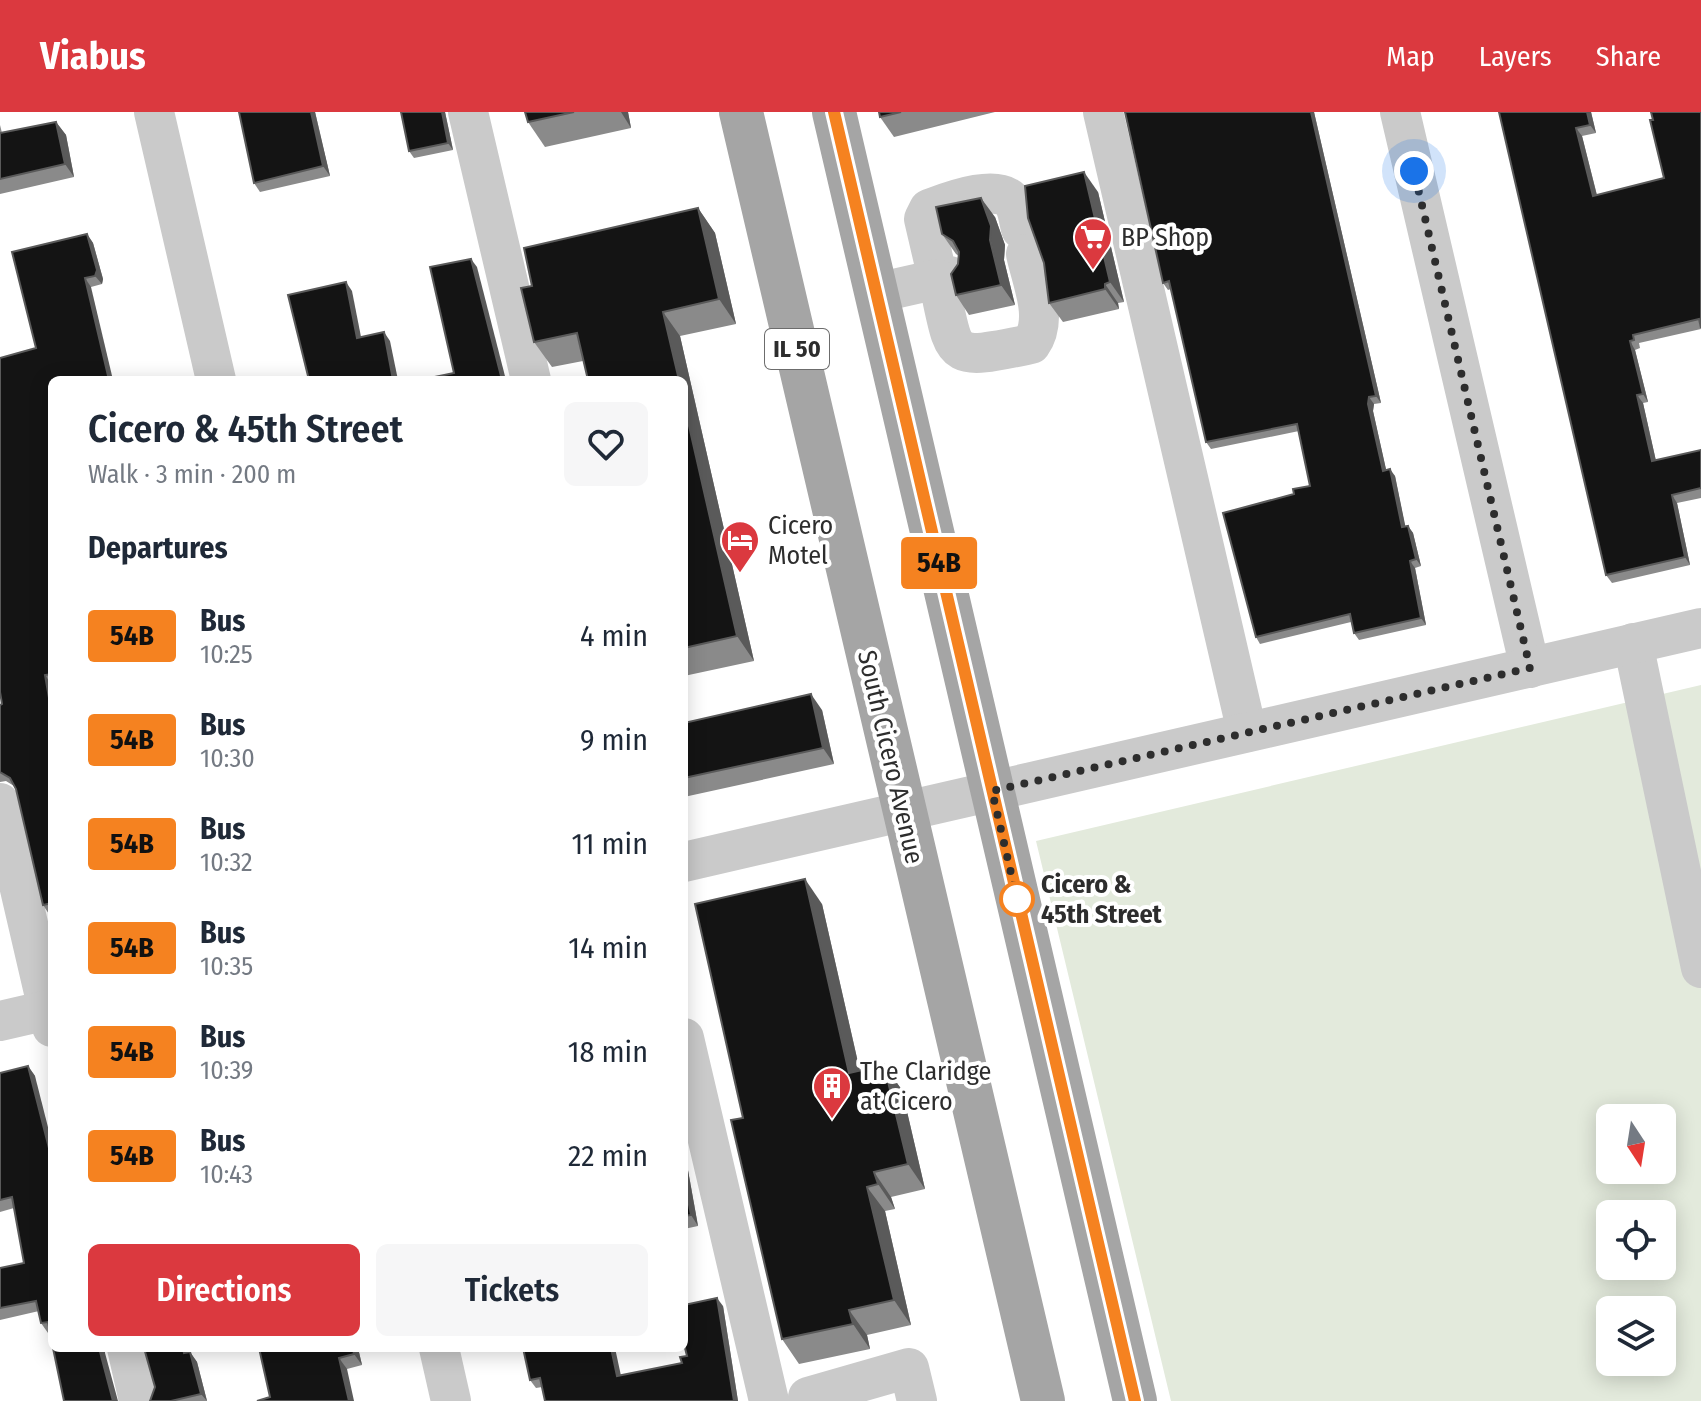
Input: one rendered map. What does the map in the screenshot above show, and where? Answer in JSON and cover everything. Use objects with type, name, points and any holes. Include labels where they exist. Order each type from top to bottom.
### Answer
[{"type":"main road","name":"South Cicero Avenue","points":[[741,112],[1043,1401]]},
{"type":"main road","points":[[834,112],[1135,1401]]},
{"type":"street","points":[[154,112],[215,376]]},
{"type":"street","points":[[468,112],[530,376]]},
{"type":"street","points":[[1103,112],[1247,732]]},
{"type":"street","points":[[1400,112],[1530,668]]},
{"type":"street","points":[[993,193],[1007,196],[1015,205],[1025,299],[1040,332],[1031,344],[971,356],[960,351],[951,338],[944,278],[924,219],[929,209],[993,193]]},
{"type":"street","points":[[876,293],[944,278]]},
{"type":"street","points":[[688,861],[1701,628]]},
{"type":"street","points":[[1633,643],[1701,968]]},
{"type":"street","points":[[0,803],[48,1003]]},
{"type":"street","points":[[0,1021],[48,1015]]},
{"type":"street","points":[[688,1055],[769,1401]]},
{"type":"street","points":[[128,1352],[139,1401]]},
{"type":"street","points":[[440,1352],[451,1401]]},
{"type":"street","points":[[809,1401],[808,1397],[909,1368],[917,1401]]},
{"type":"shaded area","points":[[1701,685],[1701,1401],[1171,1401],[1036,841]]},
{"type":"building","points":[[239,112],[311,112],[323,166],[254,183]]},
{"type":"building","points":[[401,112],[442,112],[448,143],[409,151]]},
{"type":"building","points":[[525,112],[574,112],[528,122]]},
{"type":"building","points":[[879,112],[901,112],[880,117]]},
{"type":"building","points":[[1125,112],[1311,112],[1376,396],[1369,397],[1368,404],[1383,471],[1390,469],[1402,527],[1408,526],[1416,559],[1410,561],[1421,618],[1354,633],[1350,614],[1256,637],[1223,513],[1294,494],[1293,489],[1310,486],[1297,424],[1206,442],[1169,281],[1163,283]]},
{"type":"building","points":[[1499,112],[1587,112],[1590,125],[1576,128],[1593,196],[1664,178],[1650,120],[1653,120],[1651,112],[1701,112],[1701,328],[1699,319],[1633,335],[1634,340],[1630,341],[1643,394],[1637,395],[1652,461],[1701,450],[1701,488],[1672,495],[1685,557],[1606,575]]},
{"type":"building","points":[[56,122],[65,164],[0,179],[0,133]]},
{"type":"building","points":[[1084,172],[1110,282],[1105,284],[1105,289],[1049,303],[1044,263],[1028,218],[1025,186]]},
{"type":"building","points":[[981,198],[991,226],[990,240],[1001,285],[956,295],[951,274],[958,264],[959,252],[953,241],[942,234],[936,207]]},
{"type":"building","points":[[698,208],[719,299],[663,312],[678,376],[587,376],[577,333],[534,342],[521,288],[532,286],[524,248]]},
{"type":"building","points":[[87,234],[97,270],[95,276],[85,278],[108,376],[48,376],[48,675],[45,675],[48,692],[48,904],[43,905],[16,789],[10,778],[0,772],[0,358],[36,348],[12,252]]},
{"type":"building","points":[[471,259],[501,376],[439,376],[454,373],[430,267]]},
{"type":"building","points":[[346,282],[357,338],[384,332],[392,376],[308,376],[288,295]]},
{"type":"building","points":[[688,422],[737,636],[688,647]]},
{"type":"building","points":[[811,694],[823,748],[688,777],[688,722]]},
{"type":"building","name":"The Claridge at Cicero","points":[[805,879],[849,1073],[884,1065],[908,1164],[874,1172],[878,1184],[867,1187],[894,1300],[849,1310],[853,1324],[782,1339],[731,1120],[743,1118],[695,904]]},
{"type":"building","points":[[28,1066],[48,1144],[48,1322],[41,1323],[36,1301],[0,1308],[0,1268],[24,1263],[12,1197],[0,1200],[0,1073]]},
{"type":"building","points":[[717,1298],[734,1401],[545,1401],[540,1378],[530,1380],[524,1352],[612,1352],[617,1376],[682,1363],[680,1357],[687,1356],[688,1352],[688,1304]]},
{"type":"building","points":[[54,1352],[100,1352],[113,1401],[64,1401]]},
{"type":"building","points":[[145,1352],[190,1352],[201,1394],[171,1401],[150,1401],[155,1387]]},
{"type":"building","points":[[260,1352],[354,1352],[339,1358],[349,1401],[257,1401],[270,1397]]},
{"type":"bus line","name":"54B","points":[[834,112],[1135,1401]]},
{"type":"place","name":"BP Shop","points":[[1093,271]]},
{"type":"place","name":"Cicero Motel","points":[[740,574]]},
{"type":"place","name":"Cicero & 45th Street","points":[[1017,899]]},
{"type":"place","name":"The Claridge at Cicero","points":[[832,1120]]},
{"type":"route","points":[[1017,899],[992,791],[1530,668],[1414,171]]}]
